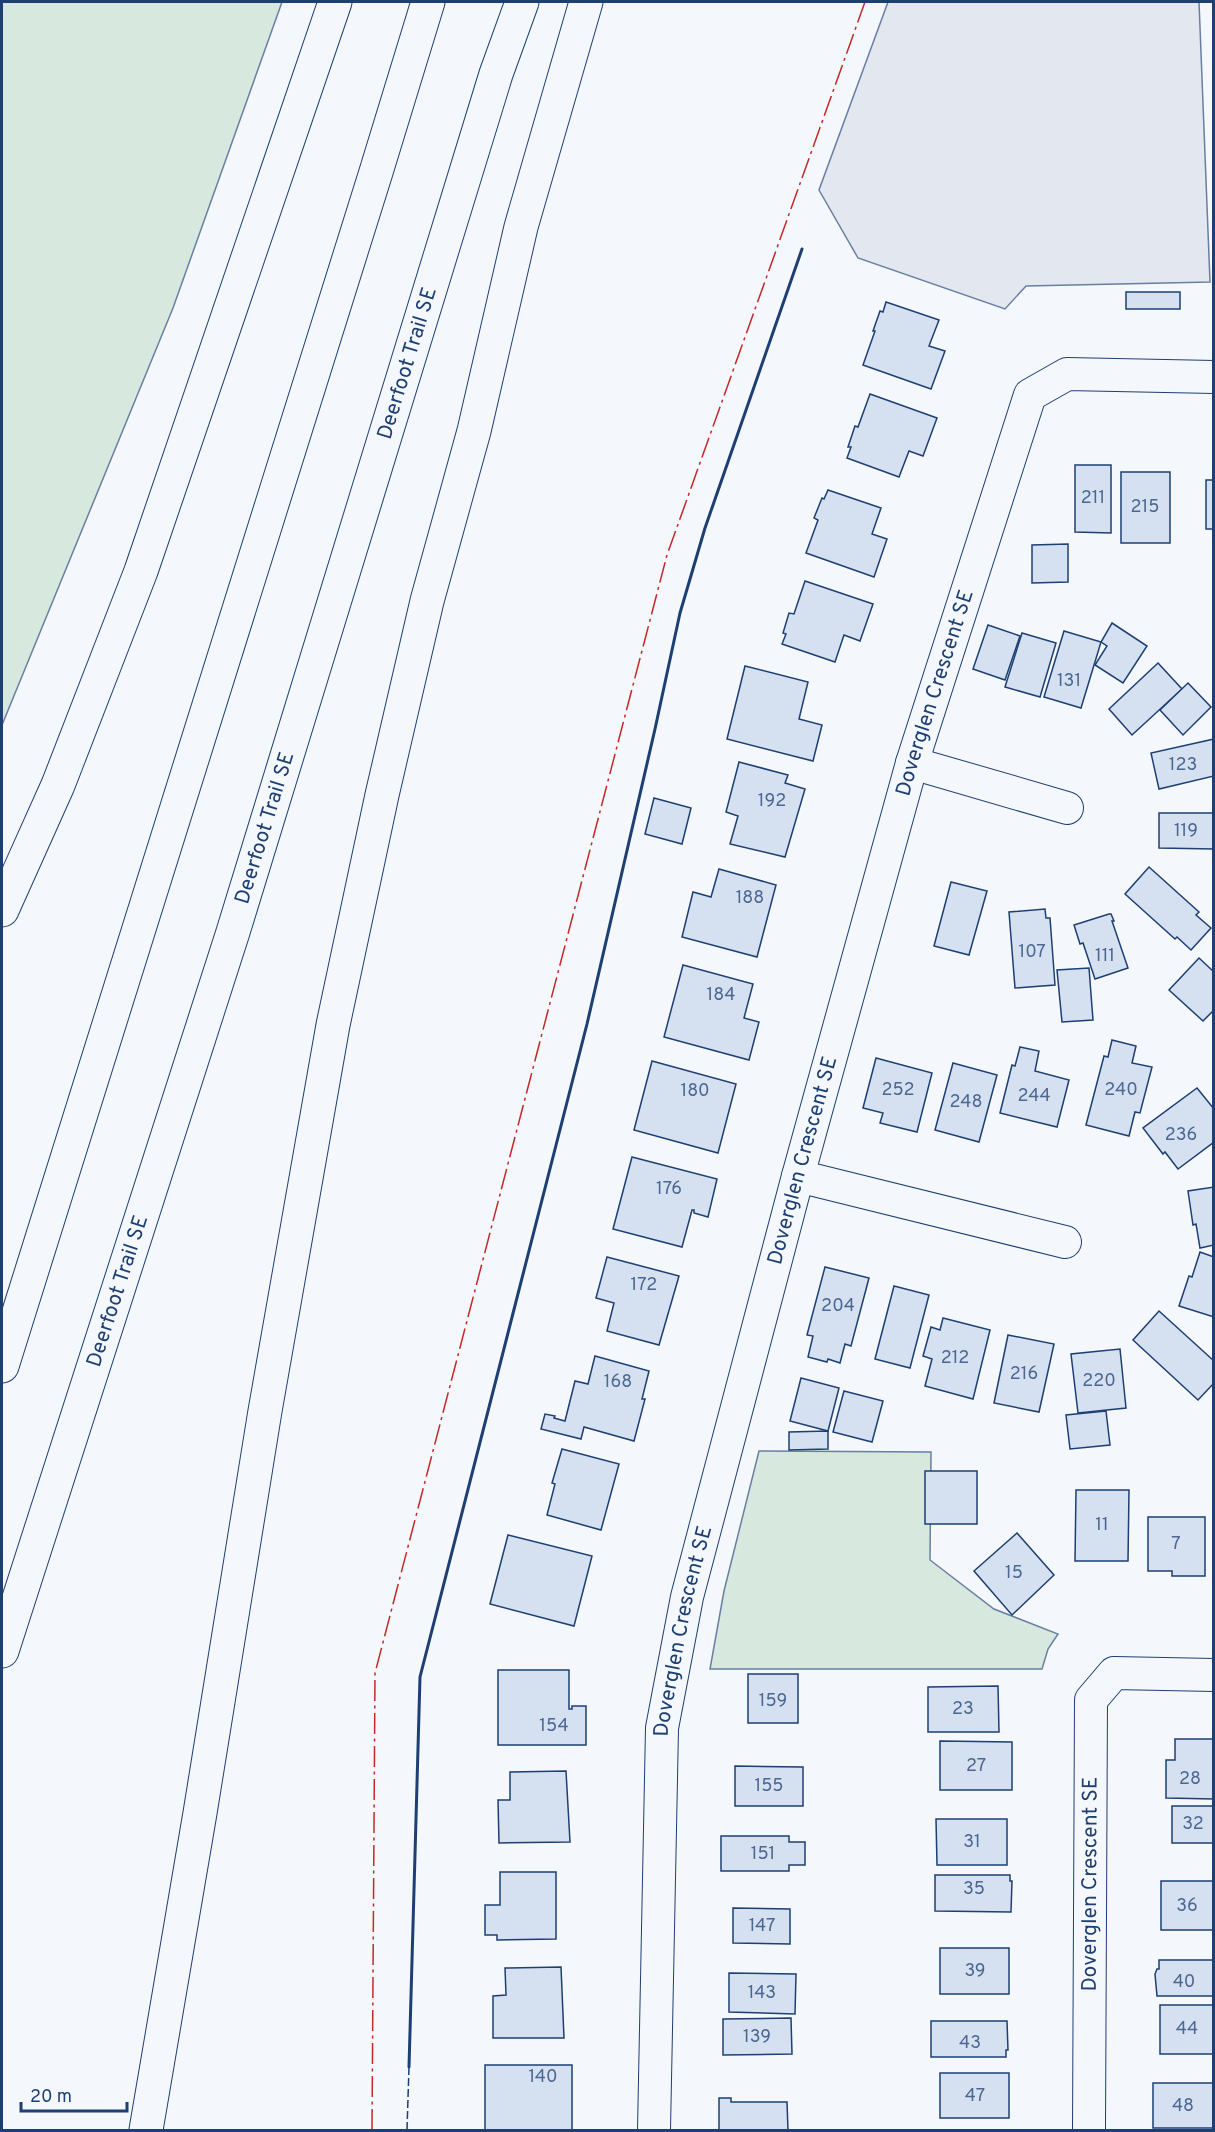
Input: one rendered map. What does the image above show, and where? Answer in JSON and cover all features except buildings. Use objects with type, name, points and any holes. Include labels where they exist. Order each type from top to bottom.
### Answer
[{"type":"highway","points":[[2,910],[58,785],[141,572],[335,2]]},
{"type":"highway","points":[[2,1366],[428,2]]},
{"type":"highway","name":"Deerfoot Trail SE","points":[[2,1651],[233,932],[496,74],[522,2]]},
{"type":"highway","points":[[146,2130],[271,1377],[333,1026],[382,795],[427,602],[474,431],[520,227],[586,2]]},
{"type":"street","name":"Doverglen Crescent SE","points":[[654,2130],[662,1728],[687,1597],[798,1176],[912,764],[1030,395],[1067,374],[1214,376]]},
{"type":"street","points":[[912,764],[1066,808]]},
{"type":"street","points":[[798,1176],[1065,1242]]},
{"type":"street","name":"Doverglen Crescent SE","points":[[1089,2130],[1091,1700],[1114,1673],[1214,1675]]},
{"type":"shaded area","points":[[2,2],[282,2],[173,308],[2,725]]},
{"type":"shaded area","points":[[888,2],[1199,2],[1210,282],[1026,286],[1005,309],[858,258],[819,190]]},
{"type":"shaded area","points":[[759,1451],[931,1452],[930,1560],[994,1609],[1058,1634],[1048,1649],[1042,1669],[710,1669],[724,1591]]},
{"type":"fence","points":[[407,2130],[409,2067]]},
{"type":"wall","points":[[409,2067],[420,1677],[587,1024],[680,613],[705,528],[802,249]]},
{"type":"power","points":[[372,2130],[375,1673],[667,555],[865,2]]}]
